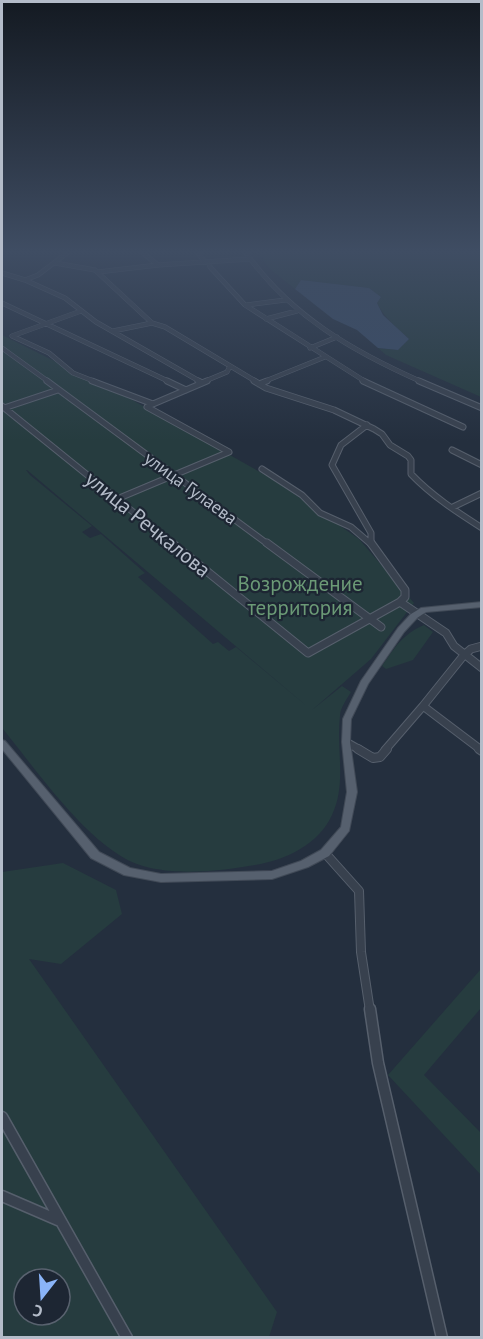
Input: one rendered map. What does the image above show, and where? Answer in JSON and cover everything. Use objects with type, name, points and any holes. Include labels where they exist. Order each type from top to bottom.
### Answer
[{"type":"main road","points":[[2,743],[95,855],[128,872],[161,878],[272,874],[304,864],[325,853],[346,828],[352,792],[346,742],[347,720],[360,690],[401,630],[417,614],[432,609],[482,604]]},
{"type":"street","points":[[28,315],[186,390]]},
{"type":"street","points":[[67,315],[12,336],[49,353],[63,367],[82,378],[143,403],[153,404]]},
{"type":"street","points":[[88,315],[202,382]]},
{"type":"street","points":[[144,315],[152,323],[173,332],[230,368],[271,390],[334,410],[382,434],[390,445],[411,460],[411,474],[444,503],[482,528]]},
{"type":"street","points":[[261,315],[369,384],[463,428]]},
{"type":"street","points":[[266,319],[280,315]]},
{"type":"street","points":[[304,315],[390,367],[482,408]]},
{"type":"street","points":[[113,331],[152,323]]},
{"type":"street","points":[[310,348],[338,337]]},
{"type":"street","name":"улица Гулаева","points":[[2,348],[381,627]]},
{"type":"street","points":[[259,384],[325,357]]},
{"type":"street","points":[[117,499],[229,452],[147,407],[226,372],[230,368]]},
{"type":"street","points":[[3,407],[58,390]]},
{"type":"street","name":"улица Речкалова","points":[[3,407],[308,653],[400,602]]},
{"type":"street","points":[[367,425],[341,445],[332,465],[371,533],[371,543]]},
{"type":"street","points":[[453,450],[482,465]]},
{"type":"street","points":[[262,469],[302,495],[320,513],[351,527],[371,543],[405,590],[405,597],[400,602],[446,633],[454,646],[482,668]]},
{"type":"street","points":[[453,507],[482,493]]},
{"type":"street","points":[[346,742],[373,758],[380,757],[464,655],[471,649],[482,646]]},
{"type":"street","points":[[423,706],[482,751]]},
{"type":"street","points":[[325,853],[359,891],[361,952],[378,1063],[442,1338]]},
{"type":"street","points":[[2,1117],[127,1338]]},
{"type":"street","points":[[2,1196],[61,1221]]},
{"type":"green space","points":[[385,315],[481,315],[481,397],[386,355],[378,348],[398,350],[409,339]]},
{"type":"green space","name":"Возрождение территория","points":[[2,335],[127,397],[274,480],[359,539],[414,603],[371,659],[312,710],[342,686],[351,692],[340,713],[340,779],[336,803],[326,825],[310,842],[290,855],[267,863],[185,872],[156,869],[124,858],[104,844],[66,807],[2,728]],"holes":[[[27,470],[309,708],[236,647],[229,651],[218,642],[213,644],[138,577],[145,573],[101,534],[90,538],[82,532],[92,526],[30,475]]]},
{"type":"green space","points":[[424,625],[433,632],[413,660],[386,669],[382,666],[405,637]]},
{"type":"green space","points":[[63,863],[116,890],[122,914],[61,964],[29,959],[277,1312],[269,1337],[2,1338],[2,872]]},
{"type":"green space","points":[[481,969],[481,1008],[424,1075],[481,1133],[481,1175],[388,1075]]},
{"type":"water","points":[[329,315],[384,315],[409,339],[398,350],[378,348],[357,330]]}]
